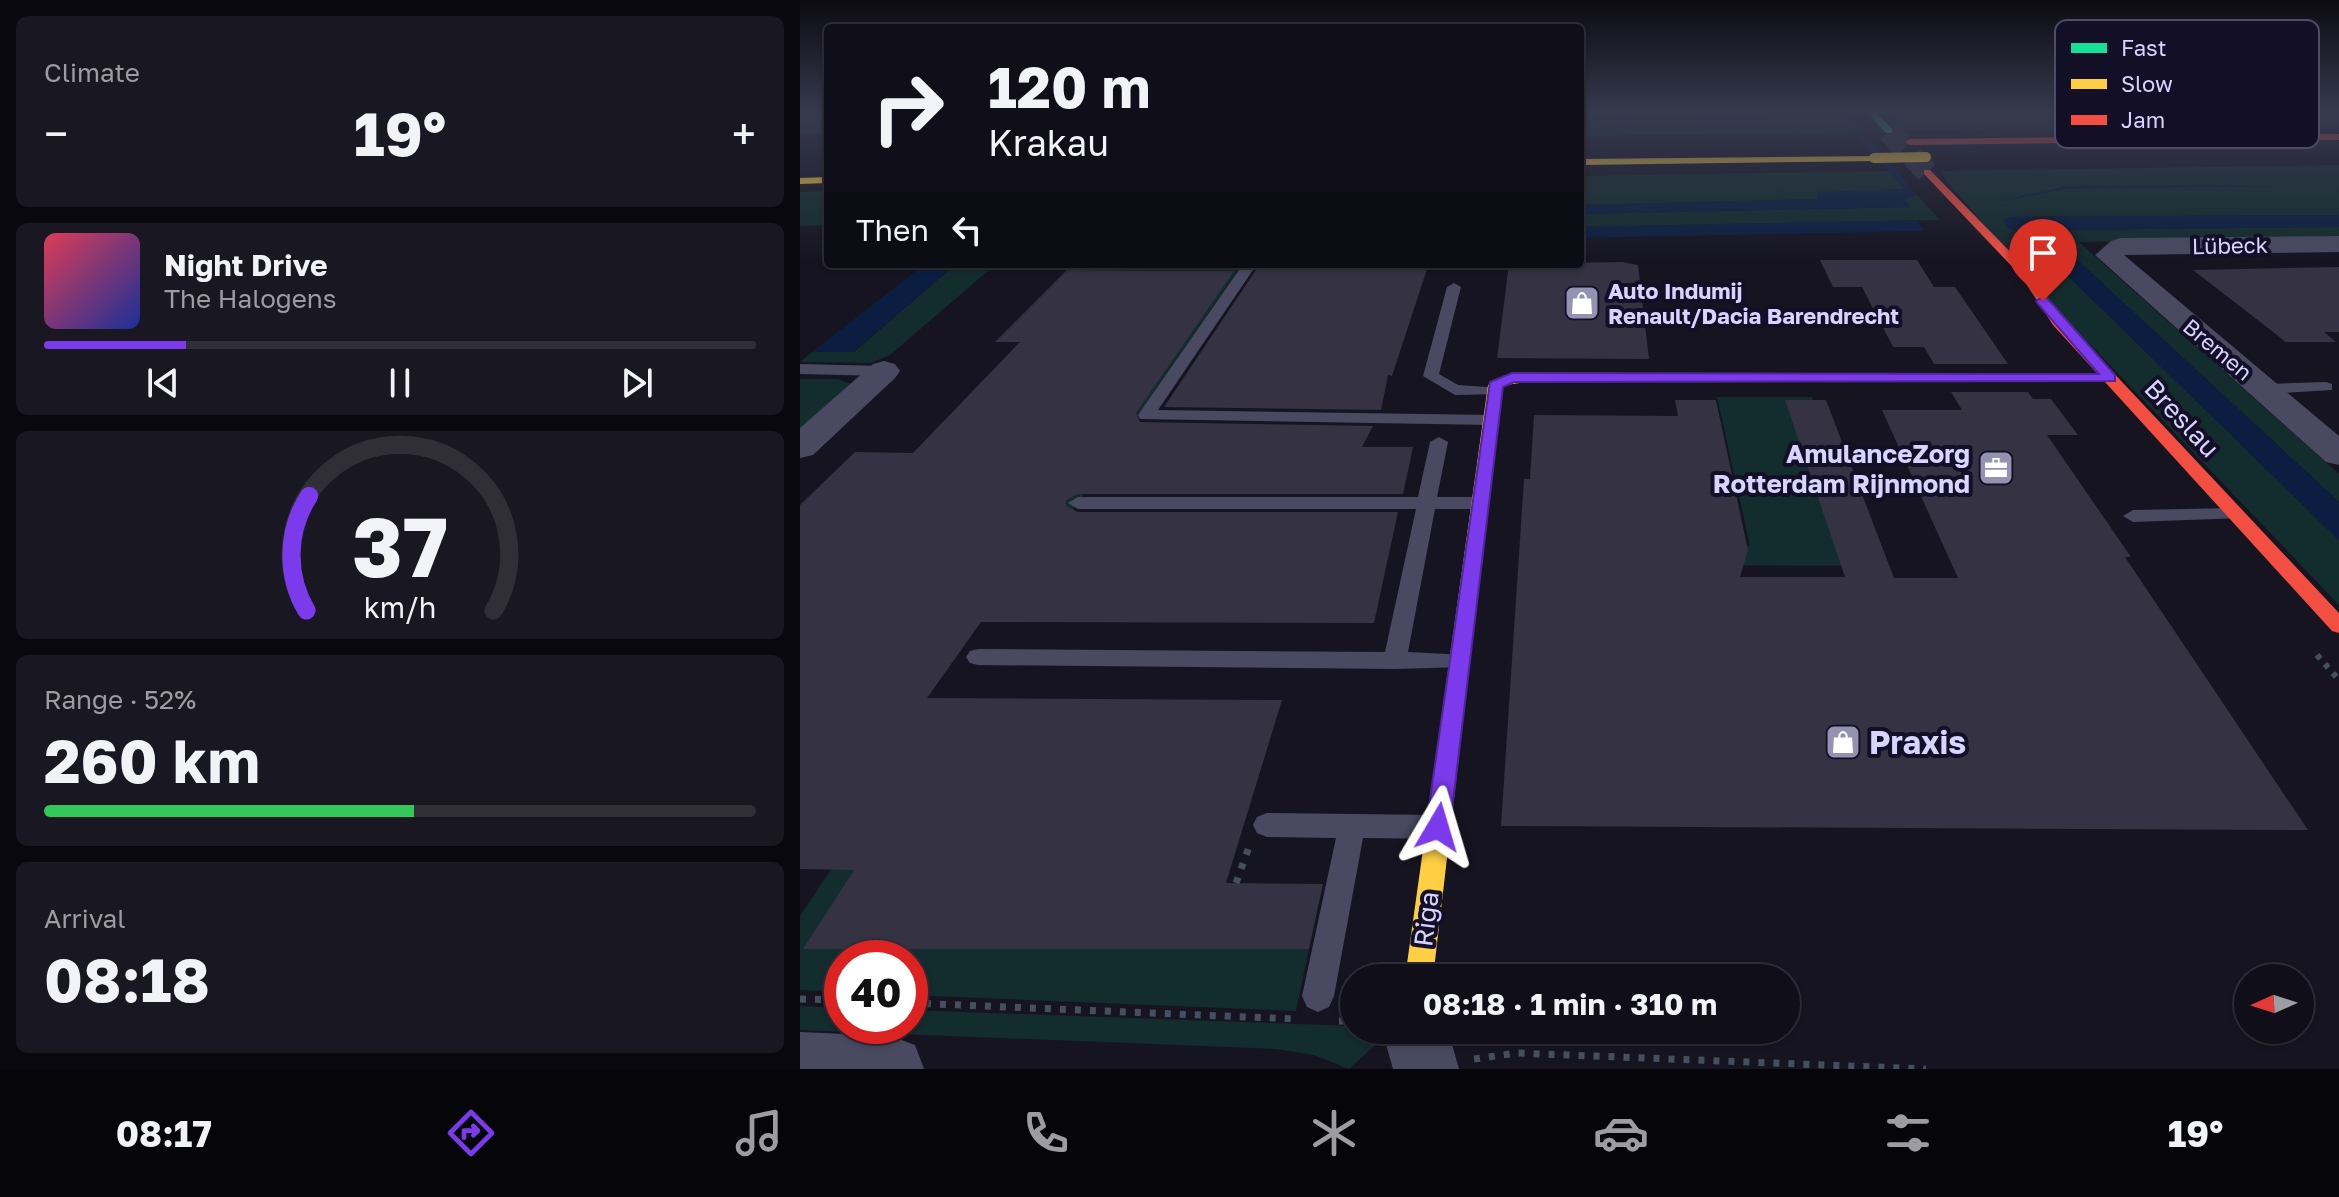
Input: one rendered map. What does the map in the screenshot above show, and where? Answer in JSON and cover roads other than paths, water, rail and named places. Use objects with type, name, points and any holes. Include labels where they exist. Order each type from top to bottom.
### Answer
[{"type":"main road","points":[[1584,162],[1662,161]]},
{"type":"main road","points":[[1899,161],[1926,164],[2043,161]]},
{"type":"main road","points":[[800,162],[824,162]]},
{"type":"main road","name":"Breslau","points":[[1926,164],[2025,274],[2049,311],[2339,626]]},
{"type":"main road","points":[[800,180],[824,179]]},
{"type":"main road","points":[[1495,388],[1512,377],[2110,378]]},
{"type":"main road","name":"Riga","points":[[1421,964],[1495,388]]},
{"type":"street","name":"Lübeck","points":[[2120,246],[2339,244]]},
{"type":"street","name":"Bremen","points":[[2120,246],[2108,255],[2339,454]]},
{"type":"street","points":[[800,447],[884,371]]},
{"type":"street","points":[[800,1065],[891,1069]]},
{"type":"lane","points":[[1247,268],[1146,415],[1491,420]]},
{"type":"lane","points":[[1454,287],[1431,376],[1455,390],[1495,388]]},
{"type":"lane","points":[[800,369],[884,371]]},
{"type":"lane","points":[[2265,389],[2326,387]]},
{"type":"lane","points":[[1395,661],[1439,442]]},
{"type":"lane","points":[[1078,503],[1480,503]]},
{"type":"lane","points":[[2133,516],[2235,514]]},
{"type":"lane","points":[[978,657],[1459,661]]},
{"type":"lane","points":[[1267,825],[1438,827]]},
{"type":"lane","points":[[1316,1012],[1352,825]]},
{"type":"water","points":[[1880,161],[1888,161],[1917,195],[1904,198],[1910,207],[1584,214],[1584,205],[1819,199],[1817,192],[1904,189]]},
{"type":"water","points":[[2339,185],[2066,189],[1981,205],[2067,186]]},
{"type":"water","points":[[2339,215],[2339,227],[2053,230],[2049,234],[2339,502],[2339,540],[2027,236],[2007,227],[2003,220],[2011,217]]},
{"type":"water","points":[[1916,220],[1924,231],[1584,238],[1584,227]]},
{"type":"water","points":[[920,268],[951,268],[853,352],[812,352]]},
{"type":"tunnel","points":[[1917,161],[1927,172]]},
{"type":"place","name":"Auto Indumij Renault/Dacia Barendrecht","points":[[1582,303]]},
{"type":"place","name":"AmulanceZorg Rotterdam Rijnmond","points":[[1996,468]]},
{"type":"place","name":"Praxis","points":[[1843,742]]}]
